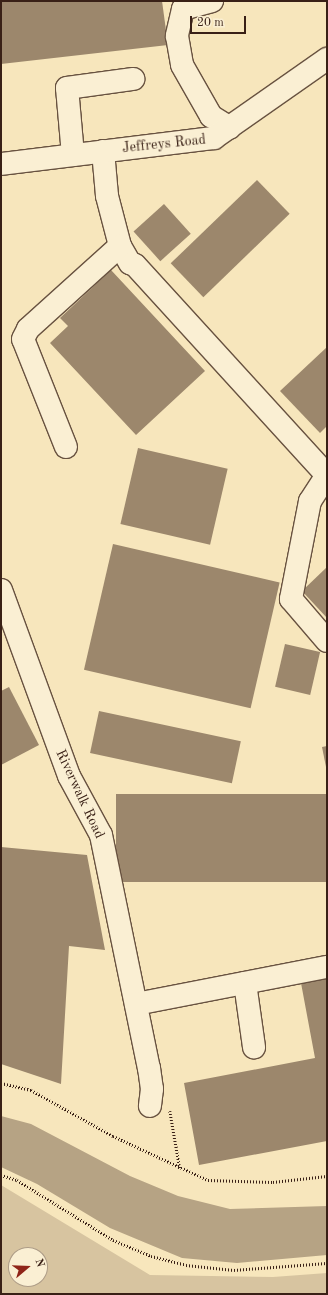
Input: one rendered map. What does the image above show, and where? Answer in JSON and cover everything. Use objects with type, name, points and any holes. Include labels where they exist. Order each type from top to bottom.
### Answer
[{"type":"street","points":[[212,1],[183,9],[177,36],[182,65],[211,116],[230,128]]},
{"type":"street","name":"Jeffreys Road","points":[[1,164],[214,138],[327,59]]},
{"type":"street","points":[[73,155],[67,88],[133,79]]},
{"type":"street","points":[[103,151],[107,196],[120,246],[130,263],[135,265],[325,468],[310,501],[292,599],[327,641]]},
{"type":"street","points":[[66,447],[23,339],[28,329],[120,246]]},
{"type":"street","name":"Riverwalk Road","points":[[1,590],[69,776],[101,835],[136,1004],[151,1098]]},
{"type":"street","points":[[136,1004],[327,967]]},
{"type":"street","points":[[245,983],[254,1047]]},
{"type":"path","points":[[1,1083],[31,1090],[113,1136],[180,1169],[208,1180],[273,1182],[327,1176]]},
{"type":"path","points":[[151,1098],[168,1100],[180,1169]]},
{"type":"path","points":[[1,1175],[17,1180],[113,1240],[150,1256],[186,1265],[234,1270],[327,1263]]},
{"type":"shaded area","points":[[1,1116],[31,1124],[130,1176],[178,1196],[230,1209],[327,1206],[327,1255],[237,1263],[182,1258],[110,1228],[37,1184],[1,1167]]},
{"type":"shaded area","points":[[1,1185],[150,1275],[273,1277],[327,1273],[327,1294],[1,1294]]},
{"type":"building","points":[[1,1],[162,1],[168,45],[1,64]]},
{"type":"building","points":[[257,180],[290,214],[203,297],[171,263]]},
{"type":"building","points":[[164,204],[191,234],[160,261],[134,231]]},
{"type":"building","points":[[111,270],[205,371],[136,435],[50,343],[68,326],[60,318]]},
{"type":"building","points":[[327,347],[327,426],[320,433],[280,391]]},
{"type":"building","points":[[138,448],[228,469],[210,545],[120,524]]},
{"type":"building","points":[[113,544],[280,582],[251,708],[84,670]]},
{"type":"building","points":[[327,567],[327,618],[302,591]]},
{"type":"building","points":[[285,644],[320,652],[310,695],[275,687]]},
{"type":"building","points":[[9,687],[39,745],[1,765],[1,691]]},
{"type":"building","points":[[99,711],[241,741],[232,783],[90,753]]},
{"type":"building","points":[[327,746],[327,767],[326,767],[322,747]]},
{"type":"building","points":[[116,794],[327,794],[327,882],[116,882]]},
{"type":"building","points":[[1,847],[87,855],[105,950],[69,946],[61,1084],[1,1064]]},
{"type":"building","points":[[327,978],[327,1141],[199,1165],[184,1083],[315,1058],[301,983]]}]
